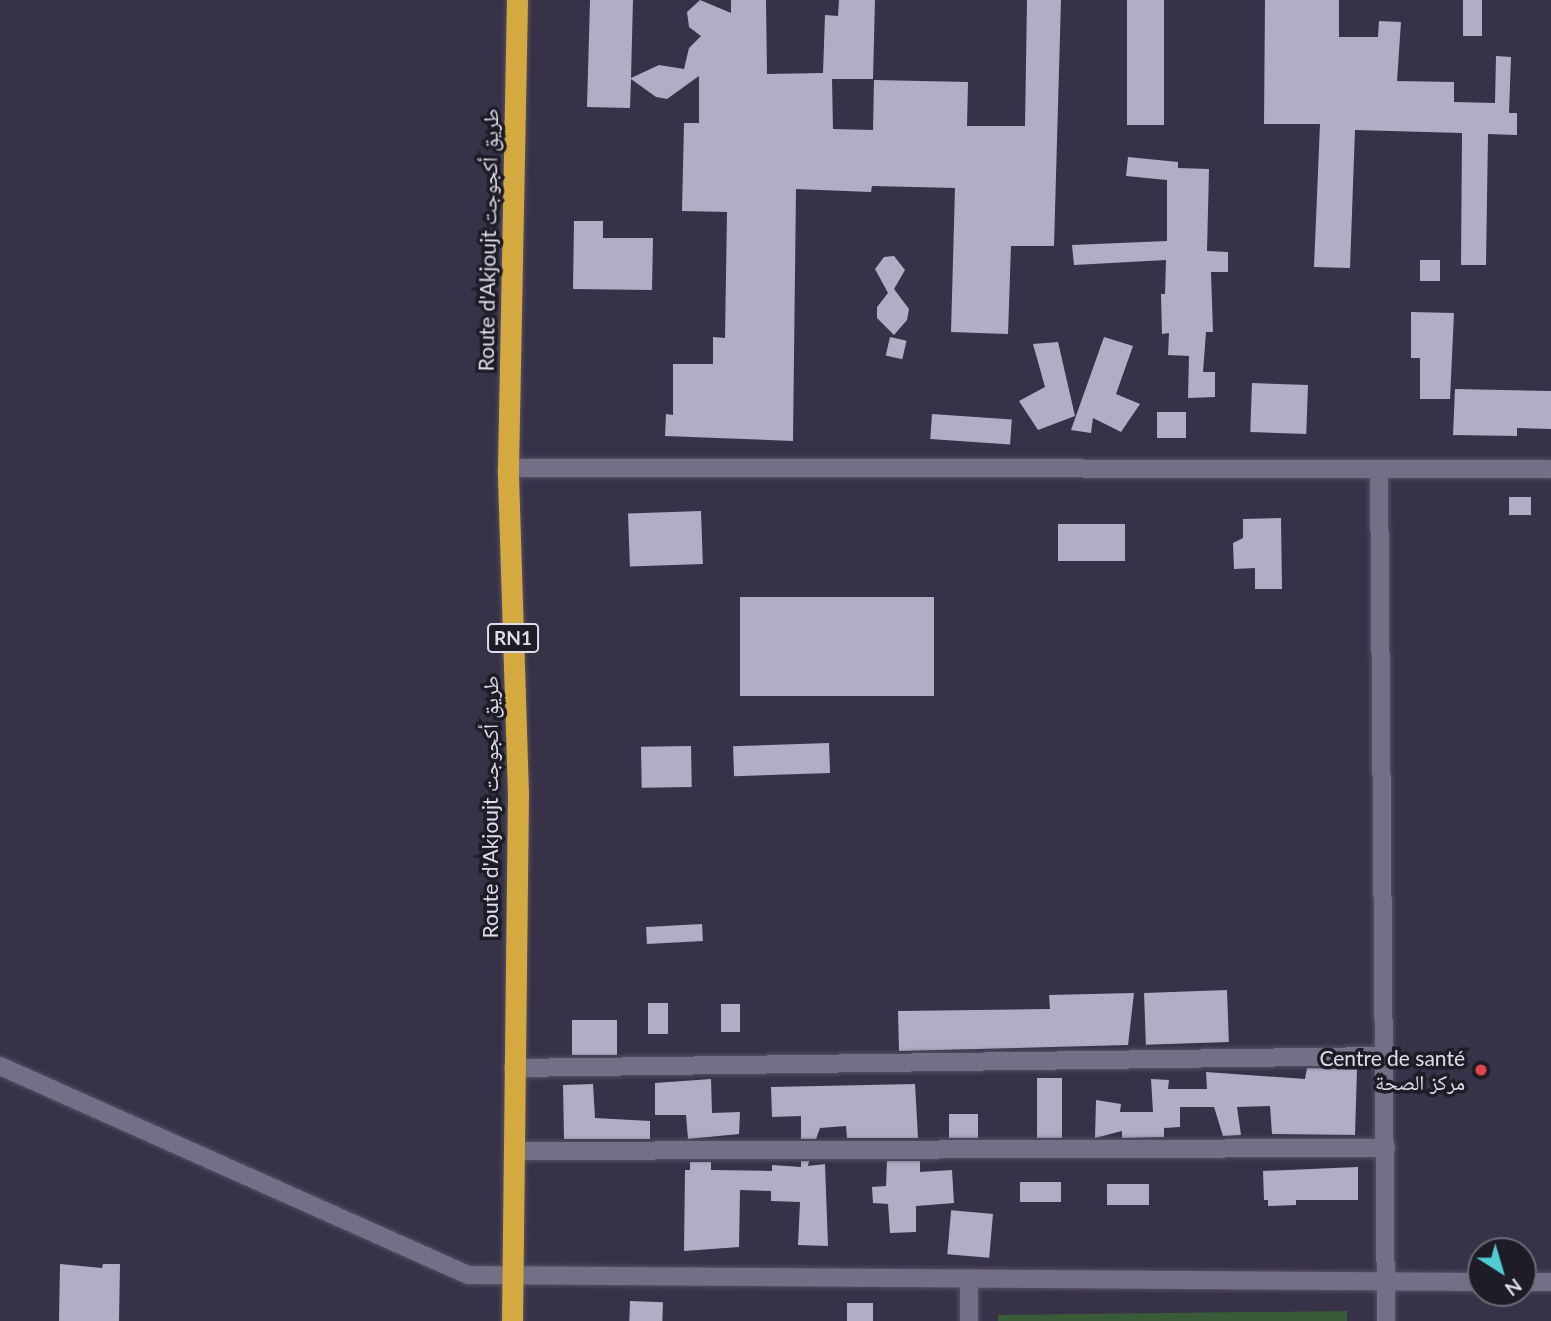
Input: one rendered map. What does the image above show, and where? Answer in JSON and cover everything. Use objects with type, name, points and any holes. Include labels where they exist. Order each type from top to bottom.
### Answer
[{"type":"highway","name":"Route d'Akjoujt طريق أكجوجت","points":[[512,1321],[518,793],[508,468],[517,0]]},
{"type":"street","points":[[508,468],[1551,469]]},
{"type":"street","points":[[1380,469],[1386,1321]]},
{"type":"street","points":[[513,1068],[1385,1056]]},
{"type":"street","points":[[0,1066],[468,1275],[1467,1282]]},
{"type":"street","points":[[513,1151],[1386,1148]]},
{"type":"street","points":[[969,1280],[969,1321]]},
{"type":"green space","points":[[1347,1311],[1347,1321],[998,1321],[998,1315]]},
{"type":"building","points":[[590,0],[633,0],[631,78],[659,65],[684,69],[689,48],[701,36],[689,27],[687,12],[700,0],[731,13],[731,0],[766,0],[767,74],[823,73],[825,15],[838,16],[839,0],[875,0],[873,79],[832,79],[833,129],[873,130],[874,80],[968,82],[967,126],[1025,126],[1027,0],[1061,0],[1054,246],[1011,246],[1008,334],[951,332],[955,188],[872,186],[871,192],[796,189],[793,441],[665,436],[666,414],[673,415],[673,364],[713,364],[713,337],[725,338],[727,212],[682,211],[684,123],[699,123],[699,76],[667,99],[656,97],[631,79],[630,108],[587,107]]},
{"type":"building","points":[[1127,0],[1164,0],[1164,125],[1127,125]]},
{"type":"building","points":[[1265,0],[1339,0],[1339,37],[1378,37],[1379,21],[1401,22],[1397,81],[1454,82],[1454,102],[1495,103],[1496,56],[1511,57],[1509,113],[1517,113],[1517,135],[1488,134],[1486,265],[1461,265],[1462,133],[1355,130],[1350,268],[1314,267],[1320,124],[1264,124]]},
{"type":"building","points":[[1463,0],[1482,0],[1482,36],[1463,36]]},
{"type":"building","points":[[1128,157],[1178,162],[1178,168],[1209,169],[1207,251],[1228,252],[1228,272],[1211,272],[1213,332],[1206,332],[1203,372],[1215,372],[1215,397],[1188,398],[1189,356],[1168,355],[1169,333],[1162,334],[1161,294],[1165,294],[1166,260],[1074,265],[1072,245],[1167,241],[1167,180],[1126,176]]},
{"type":"building","points":[[574,221],[603,221],[603,238],[653,238],[652,290],[573,289]]},
{"type":"building","points":[[894,256],[905,270],[894,289],[909,309],[907,320],[894,335],[877,318],[877,307],[888,293],[875,269],[884,257]]},
{"type":"building","points":[[1420,260],[1440,260],[1440,281],[1420,281]]},
{"type":"building","points":[[1411,312],[1454,313],[1450,399],[1420,399],[1420,358],[1411,358]]},
{"type":"building","points":[[890,337],[907,341],[902,359],[886,356]]},
{"type":"building","points":[[1104,337],[1133,346],[1116,394],[1140,404],[1121,432],[1093,418],[1091,433],[1071,430]]},
{"type":"building","points":[[1058,342],[1075,416],[1038,430],[1019,401],[1045,387],[1033,344]]},
{"type":"building","points":[[1252,383],[1308,385],[1306,434],[1250,432]]},
{"type":"building","points":[[1455,389],[1551,391],[1551,429],[1517,428],[1517,436],[1453,435]]},
{"type":"building","points":[[1157,412],[1186,412],[1186,438],[1157,438]]},
{"type":"building","points":[[932,414],[1012,420],[1010,445],[930,439]]},
{"type":"building","points":[[1509,497],[1531,497],[1531,515],[1509,515]]},
{"type":"building","points":[[701,511],[703,564],[630,567],[628,514]]},
{"type":"building","points":[[1281,518],[1282,589],[1255,589],[1255,568],[1234,569],[1233,543],[1243,538],[1243,519]]},
{"type":"building","points":[[1058,524],[1125,524],[1125,561],[1058,561]]},
{"type":"building","points":[[740,597],[934,597],[934,696],[740,696]]},
{"type":"building","points":[[829,743],[830,773],[734,776],[733,746]]},
{"type":"building","points":[[691,746],[692,787],[642,788],[641,747]]},
{"type":"building","points":[[702,924],[703,941],[647,944],[646,927]]},
{"type":"building","points":[[1227,990],[1229,1042],[1146,1045],[1144,993]]},
{"type":"building","points":[[1134,993],[1128,1045],[899,1051],[898,1011],[1050,1009],[1049,995]]},
{"type":"building","points":[[648,1003],[668,1003],[668,1034],[648,1034]]},
{"type":"building","points":[[721,1004],[740,1004],[740,1032],[721,1032]]},
{"type":"building","points":[[572,1020],[617,1020],[617,1055],[572,1055]]},
{"type":"building","points":[[1307,1068],[1357,1069],[1355,1135],[1272,1134],[1270,1106],[1237,1107],[1241,1135],[1223,1136],[1214,1107],[1180,1107],[1180,1127],[1164,1128],[1164,1137],[1122,1138],[1122,1131],[1095,1138],[1096,1100],[1121,1104],[1120,1112],[1153,1112],[1151,1079],[1169,1080],[1168,1089],[1207,1089],[1206,1072],[1305,1079]]},
{"type":"building","points":[[1037,1078],[1062,1078],[1062,1138],[1037,1138]]},
{"type":"building","points":[[711,1079],[712,1113],[740,1112],[739,1134],[688,1139],[686,1115],[655,1115],[655,1083]]},
{"type":"building","points":[[593,1084],[595,1118],[650,1121],[650,1139],[564,1139],[563,1085]]},
{"type":"building","points":[[915,1084],[918,1138],[847,1138],[846,1126],[820,1128],[816,1139],[801,1139],[801,1116],[772,1117],[771,1087]]},
{"type":"building","points":[[949,1114],[978,1114],[978,1138],[949,1138]]},
{"type":"building","points":[[801,1161],[809,1161],[808,1166],[825,1164],[828,1246],[798,1245],[800,1202],[771,1201],[771,1191],[740,1190],[739,1247],[684,1251],[685,1170],[690,1170],[690,1162],[711,1162],[711,1170],[772,1171],[772,1165],[801,1167]]},
{"type":"building","points":[[887,1161],[920,1161],[920,1172],[952,1170],[954,1203],[916,1206],[916,1232],[890,1233],[888,1204],[873,1203],[872,1187],[886,1186]]},
{"type":"building","points":[[1358,1167],[1358,1200],[1296,1200],[1296,1205],[1268,1206],[1268,1200],[1264,1200],[1263,1171]]},
{"type":"building","points":[[1020,1182],[1061,1182],[1061,1202],[1020,1202]]},
{"type":"building","points":[[1107,1184],[1149,1184],[1149,1205],[1107,1205]]},
{"type":"building","points":[[951,1210],[993,1214],[989,1258],[947,1254]]},
{"type":"building","points":[[60,1264],[102,1268],[103,1264],[120,1264],[119,1321],[59,1321]]},
{"type":"building","points":[[630,1301],[663,1302],[662,1321],[629,1321]]},
{"type":"building","points":[[847,1303],[873,1303],[873,1321],[847,1321]]},
{"type":"place","name":"Centre de santé مركز الصحة","points":[[1481,1070]]}]
